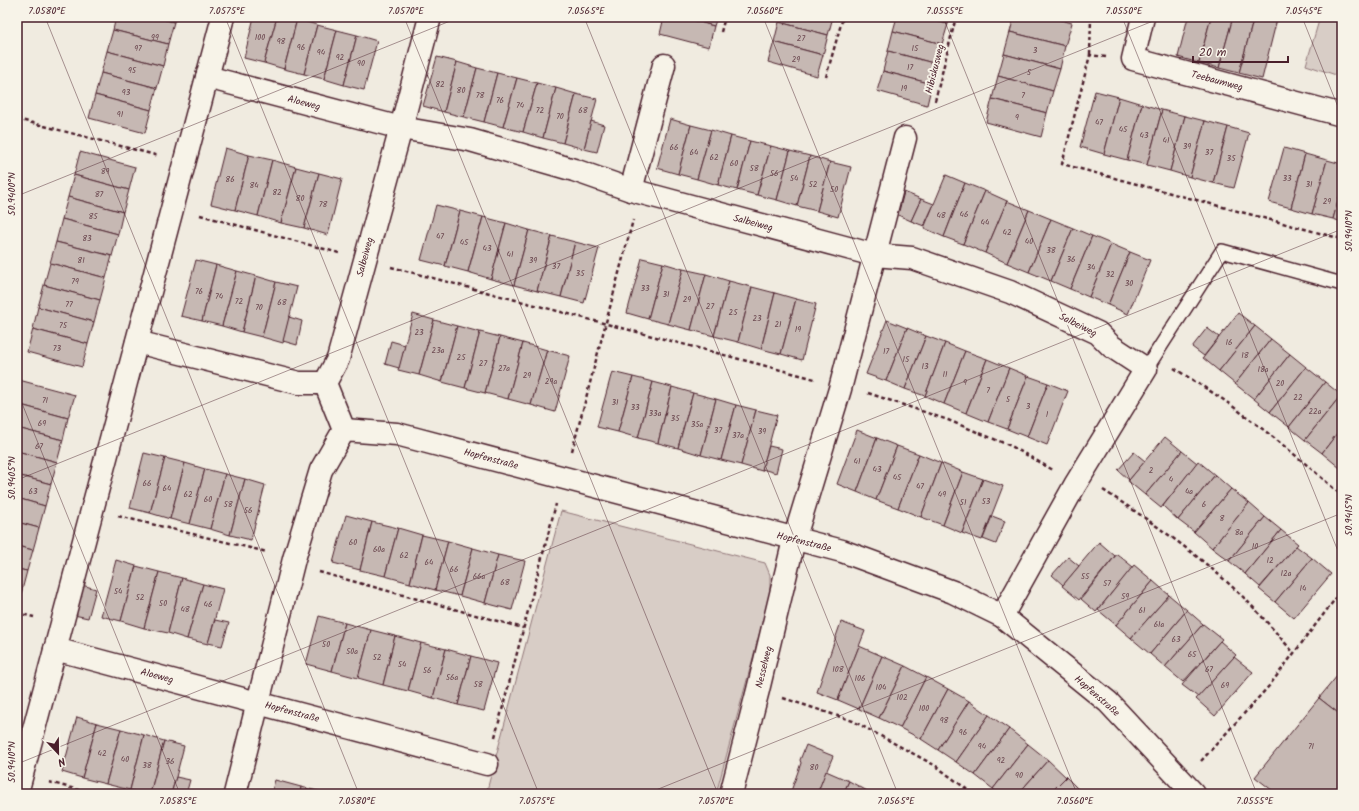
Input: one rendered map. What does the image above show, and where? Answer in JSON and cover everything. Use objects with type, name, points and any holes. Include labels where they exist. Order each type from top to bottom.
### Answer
[{"type":"street","points":[[20,784],[223,17]]},
{"type":"street","name":"Salbeiweg","points":[[325,384],[338,359],[430,17]]},
{"type":"street","points":[[1133,59],[1143,17]]},
{"type":"street","name":"Teebaumweg","points":[[1133,59],[1342,115]]},
{"type":"street","points":[[636,191],[664,65]]},
{"type":"street","name":"Aloeweg","points":[[207,77],[401,128]]},
{"type":"street","name":"Salbeiweg","points":[[401,128],[470,140],[574,170],[636,191],[874,256],[912,258],[1010,292],[1098,333],[1111,346],[1150,363]]},
{"type":"street","points":[[794,540],[840,388],[905,138]]},
{"type":"street","points":[[136,342],[299,383],[325,384],[344,430]]},
{"type":"street","points":[[1002,616],[1078,480],[1150,363]]},
{"type":"street","name":"Hopfenstraße","points":[[235,794],[294,562],[321,470],[344,430],[397,434],[842,552],[953,592],[1002,616],[1108,702],[1194,794]]},
{"type":"street","name":"Nesselweg","points":[[731,794],[794,540]]},
{"type":"street","name":"Aloeweg","points":[[55,650],[258,703]]},
{"type":"street","name":"Hopfenstraße","points":[[258,703],[488,764]]},
{"type":"lane","points":[[1150,363],[1222,250],[1342,284]]},
{"type":"path","points":[[721,32],[725,17]]},
{"type":"path","points":[[826,77],[843,17]]},
{"type":"path","name":"Hibiskusweg","points":[[935,101],[956,17]]},
{"type":"path","points":[[1091,17],[1090,55],[1062,164],[1342,239]]},
{"type":"path","points":[[1090,55],[1133,59]]},
{"type":"path","points":[[17,119],[184,163]]},
{"type":"path","points":[[488,764],[605,324],[636,191]]},
{"type":"path","points":[[172,207],[840,388],[862,391],[948,420],[1011,446],[1138,512],[1210,568],[1240,594],[1294,653]]},
{"type":"path","points":[[1150,363],[1228,403],[1310,467],[1342,496]]},
{"type":"path","points":[[92,510],[294,562],[523,628]]},
{"type":"path","points":[[1206,756],[1269,686],[1342,590]]},
{"type":"path","points":[[758,690],[853,722],[936,766],[973,794]]},
{"type":"path","points":[[20,784],[93,794]]},
{"type":"shaded area","points":[[1320,17],[1342,17],[1342,77],[1306,65]]},
{"type":"shaded area","points":[[561,511],[765,563],[770,575],[770,595],[716,794],[486,794]]},
{"type":"building","points":[[116,17],[155,17],[174,22],[168,44],[113,30]]},
{"type":"building","points":[[155,17],[176,17],[174,22]]},
{"type":"building","points":[[254,17],[277,17],[264,63],[244,58]]},
{"type":"building","points":[[277,17],[297,19],[284,69],[264,63]]},
{"type":"building","points":[[664,17],[682,17],[714,26],[709,47],[660,34]]},
{"type":"building","points":[[682,17],[717,17],[714,26]]},
{"type":"building","points":[[780,17],[833,17],[828,35],[779,22]]},
{"type":"building","points":[[897,17],[920,17],[948,24],[942,44],[893,31]]},
{"type":"building","points":[[920,17],[950,17],[948,24]]},
{"type":"building","points":[[1014,17],[1049,17],[1072,23],[1065,46],[1010,32]]},
{"type":"building","points":[[1188,17],[1211,17],[1199,63],[1178,57]]},
{"type":"building","points":[[1211,17],[1233,17],[1219,68],[1199,63]]},
{"type":"building","points":[[1233,17],[1254,17],[1239,73],[1219,68]]},
{"type":"building","points":[[1254,17],[1271,17],[1277,19],[1262,79],[1239,73]]},
{"type":"building","points":[[297,19],[317,25],[304,74],[284,69]]},
{"type":"building","points":[[779,22],[828,35],[823,55],[774,42]]},
{"type":"building","points":[[317,25],[337,30],[324,79],[304,74]]},
{"type":"building","points":[[113,30],[168,44],[163,66],[107,51]]},
{"type":"building","points":[[337,30],[357,35],[344,85],[324,79]]},
{"type":"building","points":[[893,31],[942,44],[937,64],[888,51]]},
{"type":"building","points":[[1010,32],[1065,46],[1060,69],[1004,54]]},
{"type":"building","points":[[357,35],[377,41],[364,90],[344,85]]},
{"type":"building","points":[[774,42],[823,55],[817,76],[768,62]]},
{"type":"building","points":[[107,51],[163,66],[157,88],[101,73]]},
{"type":"building","points":[[888,51],[937,64],[932,84],[883,71]]},
{"type":"building","points":[[1004,54],[1060,69],[1053,91],[998,76]]},
{"type":"building","points":[[437,57],[457,62],[444,112],[423,106]]},
{"type":"building","points":[[457,62],[477,68],[464,117],[444,112]]},
{"type":"building","points":[[477,68],[497,73],[484,122],[464,117]]},
{"type":"building","points":[[883,71],[932,84],[927,105],[877,91]]},
{"type":"building","points":[[101,73],[157,88],[151,110],[95,95]]},
{"type":"building","points":[[497,73],[517,78],[503,127],[484,122]]},
{"type":"building","points":[[998,76],[1053,91],[1047,113],[992,99]]},
{"type":"building","points":[[517,78],[537,83],[523,132],[503,127]]},
{"type":"building","points":[[537,83],[556,88],[543,138],[523,132]]},
{"type":"building","points":[[556,88],[576,94],[563,143],[543,138]]},
{"type":"building","points":[[1095,91],[1119,97],[1104,154],[1080,147]]},
{"type":"building","points":[[576,94],[597,99],[584,149],[563,143]]},
{"type":"building","points":[[95,95],[151,110],[145,133],[89,118]]},
{"type":"building","points":[[1119,97],[1142,104],[1127,160],[1104,154]]},
{"type":"building","points":[[992,99],[1047,113],[1041,137],[986,122]]},
{"type":"building","points":[[1142,104],[1162,110],[1147,165],[1127,160]]},
{"type":"building","points":[[1162,110],[1185,116],[1170,171],[1147,165]]},
{"type":"building","points":[[1185,116],[1205,121],[1190,177],[1170,171]]},
{"type":"building","points":[[670,119],[691,125],[678,174],[657,168]]},
{"type":"building","points":[[591,121],[604,125],[597,152],[584,149]]},
{"type":"building","points":[[1205,121],[1228,127],[1213,183],[1190,177]]},
{"type":"building","points":[[691,125],[711,130],[697,179],[678,174]]},
{"type":"building","points":[[1228,127],[1249,133],[1234,188],[1213,183]]},
{"type":"building","points":[[711,130],[731,136],[718,185],[697,179]]},
{"type":"building","points":[[731,136],[750,141],[737,190],[718,185]]},
{"type":"building","points":[[750,141],[771,146],[757,195],[737,190]]},
{"type":"building","points":[[771,146],[790,151],[777,200],[757,195]]},
{"type":"building","points":[[225,148],[249,155],[235,210],[211,204]]},
{"type":"building","points":[[1284,148],[1305,154],[1291,208],[1269,202]]},
{"type":"building","points":[[790,151],[810,156],[797,206],[777,200]]},
{"type":"building","points":[[80,152],[135,167],[129,190],[74,175]]},
{"type":"building","points":[[1305,154],[1327,160],[1312,214],[1291,208]]},
{"type":"building","points":[[249,155],[272,160],[258,216],[235,210]]},
{"type":"building","points":[[810,156],[830,162],[817,211],[797,206]]},
{"type":"building","points":[[272,160],[296,167],[281,223],[258,216]]},
{"type":"building","points":[[1327,160],[1342,164],[1342,187],[1333,219],[1312,214]]},
{"type":"building","points":[[830,162],[851,167],[838,217],[817,211]]},
{"type":"building","points":[[296,167],[319,173],[304,228],[281,223]]},
{"type":"building","points":[[319,173],[342,179],[328,235],[304,228]]},
{"type":"building","points":[[74,175],[129,190],[123,212],[68,197]]},
{"type":"building","points":[[946,175],[965,183],[944,237],[924,228]]},
{"type":"building","points":[[965,183],[985,191],[963,244],[944,237]]},
{"type":"building","points":[[1342,187],[1342,222],[1333,219]]},
{"type":"building","points":[[985,191],[1007,201],[985,253],[963,244]]},
{"type":"building","points":[[904,192],[921,199],[911,221],[898,215]]},
{"type":"building","points":[[68,197],[123,212],[118,234],[62,219]]},
{"type":"building","points":[[921,199],[934,204],[924,226],[911,221]]},
{"type":"building","points":[[1007,201],[1029,210],[1007,263],[985,253]]},
{"type":"building","points":[[436,205],[460,211],[445,266],[421,260]]},
{"type":"building","points":[[1029,210],[1051,219],[1029,272],[1007,263]]},
{"type":"building","points":[[460,211],[483,217],[468,272],[445,266]]},
{"type":"building","points":[[483,217],[506,223],[491,279],[468,272]]},
{"type":"building","points":[[62,219],[118,234],[112,256],[56,242]]},
{"type":"building","points":[[1051,219],[1073,228],[1051,281],[1029,272]]},
{"type":"building","points":[[506,223],[529,230],[514,285],[491,279]]},
{"type":"building","points":[[1073,228],[1092,236],[1070,289],[1051,281]]},
{"type":"building","points":[[529,230],[552,236],[537,291],[514,285]]},
{"type":"building","points":[[552,236],[575,242],[561,297],[537,291]]},
{"type":"building","points":[[1092,236],[1111,244],[1089,297],[1070,289]]},
{"type":"building","points":[[56,242],[112,256],[106,278],[50,263]]},
{"type":"building","points":[[575,242],[599,248],[584,303],[561,297]]},
{"type":"building","points":[[1111,244],[1130,252],[1108,305],[1089,297]]},
{"type":"building","points":[[1130,252],[1150,260],[1128,314],[1108,305]]},
{"type":"building","points":[[642,258],[663,263],[648,319],[627,313]]},
{"type":"building","points":[[196,260],[216,265],[202,321],[181,316]]},
{"type":"building","points":[[50,263],[106,278],[100,300],[44,285]]},
{"type":"building","points":[[663,263],[683,269],[668,324],[648,319]]},
{"type":"building","points":[[216,265],[237,271],[222,326],[202,321]]},
{"type":"building","points":[[683,269],[706,274],[691,330],[668,324]]},
{"type":"building","points":[[237,271],[256,276],[242,332],[222,326]]},
{"type":"building","points":[[706,274],[729,281],[714,336],[691,330]]},
{"type":"building","points":[[256,276],[276,282],[262,337],[242,332]]},
{"type":"building","points":[[729,281],[752,287],[738,342],[714,336]]},
{"type":"building","points":[[276,282],[297,287],[283,343],[262,337]]},
{"type":"building","points":[[44,285],[100,300],[94,322],[38,307]]},
{"type":"building","points":[[752,287],[775,293],[761,349],[738,342]]},
{"type":"building","points":[[775,293],[796,299],[781,354],[761,349]]},
{"type":"building","points":[[796,299],[816,304],[802,360],[781,354]]},
{"type":"building","points":[[38,307],[94,322],[88,344],[33,329]]},
{"type":"building","points":[[1238,313],[1255,326],[1219,371],[1203,358]]},
{"type":"building","points":[[413,314],[434,320],[419,375],[398,370]]},
{"type":"building","points":[[289,317],[302,321],[297,345],[283,341]]},
{"type":"building","points":[[434,320],[457,326],[442,382],[419,375]]},
{"type":"building","points":[[887,320],[907,328],[886,381],[866,374]]},
{"type":"building","points":[[457,326],[480,332],[465,388],[442,382]]},
{"type":"building","points":[[1255,326],[1271,339],[1235,384],[1219,371]]},
{"type":"building","points":[[907,328],[926,336],[905,389],[886,381]]},
{"type":"building","points":[[1207,328],[1219,337],[1204,356],[1192,347]]},
{"type":"building","points":[[33,329],[88,344],[82,367],[27,352]]},
{"type":"building","points":[[480,332],[500,337],[485,393],[465,388]]},
{"type":"building","points":[[926,336],[945,343],[925,396],[905,389]]},
{"type":"building","points":[[500,337],[523,343],[508,399],[485,393]]},
{"type":"building","points":[[1271,339],[1290,354],[1254,399],[1235,384]]},
{"type":"building","points":[[391,341],[405,345],[399,368],[385,364]]},
{"type":"building","points":[[523,343],[547,350],[531,405],[508,399]]},
{"type":"building","points":[[945,343],[965,351],[944,404],[925,396]]},
{"type":"building","points":[[547,350],[570,356],[555,412],[531,405]]},
{"type":"building","points":[[965,351],[987,359],[966,413],[944,404]]},
{"type":"building","points":[[1290,354],[1306,367],[1270,412],[1254,399]]},
{"type":"building","points":[[987,359],[1009,368],[988,422],[966,413]]},
{"type":"building","points":[[1306,367],[1325,382],[1289,427],[1270,412]]},
{"type":"building","points":[[1009,368],[1028,376],[1007,429],[988,422]]},
{"type":"building","points":[[612,372],[633,377],[618,432],[597,427]]},
{"type":"building","points":[[1028,376],[1048,383],[1027,437],[1007,429]]},
{"type":"building","points":[[633,377],[653,382],[638,438],[618,432]]},
{"type":"building","points":[[19,380],[75,395],[68,418],[17,404],[17,389]]},
{"type":"building","points":[[653,382],[672,387],[658,443],[638,438]]},
{"type":"building","points":[[1325,382],[1341,395],[1305,440],[1289,427]]},
{"type":"building","points":[[1048,383],[1068,391],[1047,445],[1027,437]]},
{"type":"building","points":[[672,387],[693,393],[678,448],[658,443]]},
{"type":"building","points":[[693,393],[716,399],[701,455],[678,448]]},
{"type":"building","points":[[1341,395],[1342,427],[1322,453],[1305,440]]},
{"type":"building","points":[[716,399],[736,405],[721,460],[701,455]]},
{"type":"building","points":[[17,404],[68,418],[63,440],[17,428]]},
{"type":"building","points":[[736,405],[756,410],[741,465],[721,460]]},
{"type":"building","points":[[756,410],[777,415],[762,471],[741,465]]},
{"type":"building","points":[[1342,427],[1342,465],[1340,468],[1322,453]]},
{"type":"building","points":[[17,428],[63,440],[57,462],[17,451]]},
{"type":"building","points":[[857,430],[877,438],[857,492],[837,484]]},
{"type":"building","points":[[1165,437],[1182,451],[1145,495],[1128,481]]},
{"type":"building","points":[[877,438],[897,446],[876,500],[857,492]]},
{"type":"building","points":[[769,446],[782,449],[776,473],[762,469]]},
{"type":"building","points":[[897,446],[919,454],[898,508],[876,500]]},
{"type":"building","points":[[17,451],[57,462],[51,484],[17,475]]},
{"type":"building","points":[[1182,451],[1197,463],[1161,508],[1145,495]]},
{"type":"building","points":[[1134,452],[1145,461],[1129,480],[1118,470]]},
{"type":"building","points":[[144,453],[165,458],[150,513],[130,508]]},
{"type":"building","points":[[919,454],[941,463],[921,517],[898,508]]},
{"type":"building","points":[[165,458],[185,463],[170,519],[150,513]]},
{"type":"building","points":[[1198,461],[1215,475],[1178,520],[1163,506]]},
{"type":"building","points":[[185,463],[205,469],[190,524],[170,519]]},
{"type":"building","points":[[941,463],[963,472],[943,525],[921,517]]},
{"type":"building","points":[[205,469],[225,474],[210,529],[190,524]]},
{"type":"building","points":[[963,472],[983,479],[962,533],[943,525]]},
{"type":"building","points":[[225,474],[245,479],[230,535],[210,529]]},
{"type":"building","points":[[17,475],[51,484],[45,506],[17,498]]},
{"type":"building","points":[[1215,475],[1231,489],[1194,532],[1178,520]]},
{"type":"building","points":[[245,479],[265,485],[251,540],[230,535]]},
{"type":"building","points":[[983,479],[1003,486],[982,540],[962,533]]},
{"type":"building","points":[[1231,489],[1249,503],[1212,548],[1194,532]]},
{"type":"building","points":[[17,498],[45,506],[39,528],[17,522]]},
{"type":"building","points":[[1249,503],[1265,517],[1229,561],[1212,548]]},
{"type":"building","points":[[346,515],[372,522],[360,570],[333,563]]},
{"type":"building","points":[[992,516],[1005,521],[996,544],[983,539]]},
{"type":"building","points":[[1265,517],[1281,530],[1245,574],[1229,561]]},
{"type":"building","points":[[17,522],[39,528],[33,550],[17,546]]},
{"type":"building","points":[[372,522],[398,528],[385,576],[360,570]]},
{"type":"building","points":[[398,528],[422,535],[410,583],[385,576]]},
{"type":"building","points":[[1281,530],[1298,544],[1260,587],[1245,574]]},
{"type":"building","points":[[422,535],[448,541],[435,590],[410,583]]},
{"type":"building","points":[[448,541],[473,548],[460,596],[435,590]]},
{"type":"building","points":[[1099,542],[1115,556],[1079,600],[1062,586]]},
{"type":"building","points":[[17,546],[33,550],[27,571],[17,569]]},
{"type":"building","points":[[1296,546],[1312,558],[1275,602],[1259,589]]},
{"type":"building","points":[[473,548],[498,555],[485,603],[460,596]]},
{"type":"building","points":[[1117,554],[1133,567],[1096,612],[1081,599]]},
{"type":"building","points":[[498,555],[525,561],[512,610],[485,603]]},
{"type":"building","points":[[1068,557],[1079,566],[1063,585],[1052,575]]},
{"type":"building","points":[[1312,558],[1331,574],[1294,618],[1275,602]]},
{"type":"building","points":[[116,560],[136,566],[121,621],[101,616]]},
{"type":"building","points":[[1134,565],[1153,581],[1116,625],[1098,610]]},
{"type":"building","points":[[136,566],[159,572],[144,628],[121,621]]},
{"type":"building","points":[[17,569],[27,571],[21,594],[17,593]]},
{"type":"building","points":[[159,572],[182,578],[168,633],[144,628]]},
{"type":"building","points":[[182,578],[203,584],[187,639],[168,633]]},
{"type":"building","points":[[1153,581],[1169,595],[1131,638],[1116,625]]},
{"type":"building","points":[[203,584],[223,589],[208,644],[187,639]]},
{"type":"building","points":[[82,585],[96,589],[88,618],[74,615]]},
{"type":"building","points":[[1169,595],[1187,610],[1150,654],[1131,638]]},
{"type":"building","points":[[1187,610],[1203,624],[1165,667],[1150,654]]},
{"type":"building","points":[[319,616],[345,623],[332,671],[306,664]]},
{"type":"building","points":[[215,620],[229,623],[222,646],[208,643]]},
{"type":"building","points":[[841,622],[865,631],[838,700],[817,692]]},
{"type":"building","points":[[345,623],[371,630],[358,678],[332,671]]},
{"type":"building","points":[[1203,624],[1222,639],[1183,682],[1165,667]]},
{"type":"building","points":[[371,630],[395,636],[383,685],[358,678]]},
{"type":"building","points":[[395,636],[421,643],[408,691],[383,685]]},
{"type":"building","points":[[1220,641],[1236,655],[1198,697],[1182,685]]},
{"type":"building","points":[[421,643],[446,649],[433,698],[408,691]]},
{"type":"building","points":[[859,646],[882,656],[859,709],[838,700]]},
{"type":"building","points":[[446,649],[471,656],[458,705],[433,698]]},
{"type":"building","points":[[471,656],[497,663],[484,711],[458,705]]},
{"type":"building","points":[[882,656],[905,666],[879,718],[859,709]]},
{"type":"building","points":[[1234,657],[1253,672],[1215,716],[1196,699]]},
{"type":"building","points":[[905,666],[926,677],[900,728],[879,718]]},
{"type":"building","points":[[1342,670],[1342,716],[1319,698]]},
{"type":"building","points":[[926,677],[948,689],[921,739],[900,728]]},
{"type":"building","points":[[948,689],[969,701],[938,750],[921,739]]},
{"type":"building","points":[[1319,698],[1342,716],[1342,782],[1332,794],[1277,794],[1255,777]]},
{"type":"building","points":[[969,701],[989,715],[956,762],[938,750]]},
{"type":"building","points":[[989,715],[1009,729],[975,775],[956,762]]},
{"type":"building","points":[[77,717],[97,723],[82,778],[62,772]]},
{"type":"building","points":[[97,723],[121,729],[106,784],[82,778]]},
{"type":"building","points":[[121,729],[144,735],[130,790],[106,784]]},
{"type":"building","points":[[1009,729],[1028,744],[993,789],[975,775]]},
{"type":"building","points":[[144,735],[164,741],[150,794],[143,794],[130,790]]},
{"type":"building","points":[[164,741],[184,746],[176,777],[171,794],[150,794]]},
{"type":"building","points":[[1028,744],[1048,760],[1018,794],[999,794],[993,789]]},
{"type":"building","points":[[806,745],[833,756],[817,794],[790,794],[801,763],[800,760]]},
{"type":"building","points":[[1048,760],[1066,777],[1049,794],[1018,794]]},
{"type":"building","points":[[826,771],[849,781],[843,794],[817,794]]},
{"type":"building","points":[[176,777],[190,780],[186,794],[171,794]]},
{"type":"building","points":[[1066,777],[1083,794],[1049,794]]},
{"type":"building","points":[[275,780],[301,787],[300,794],[271,794]]},
{"type":"building","points":[[849,781],[871,793],[871,794],[843,794]]},
{"type":"building","points":[[301,787],[326,793],[326,794],[300,794]]}]
